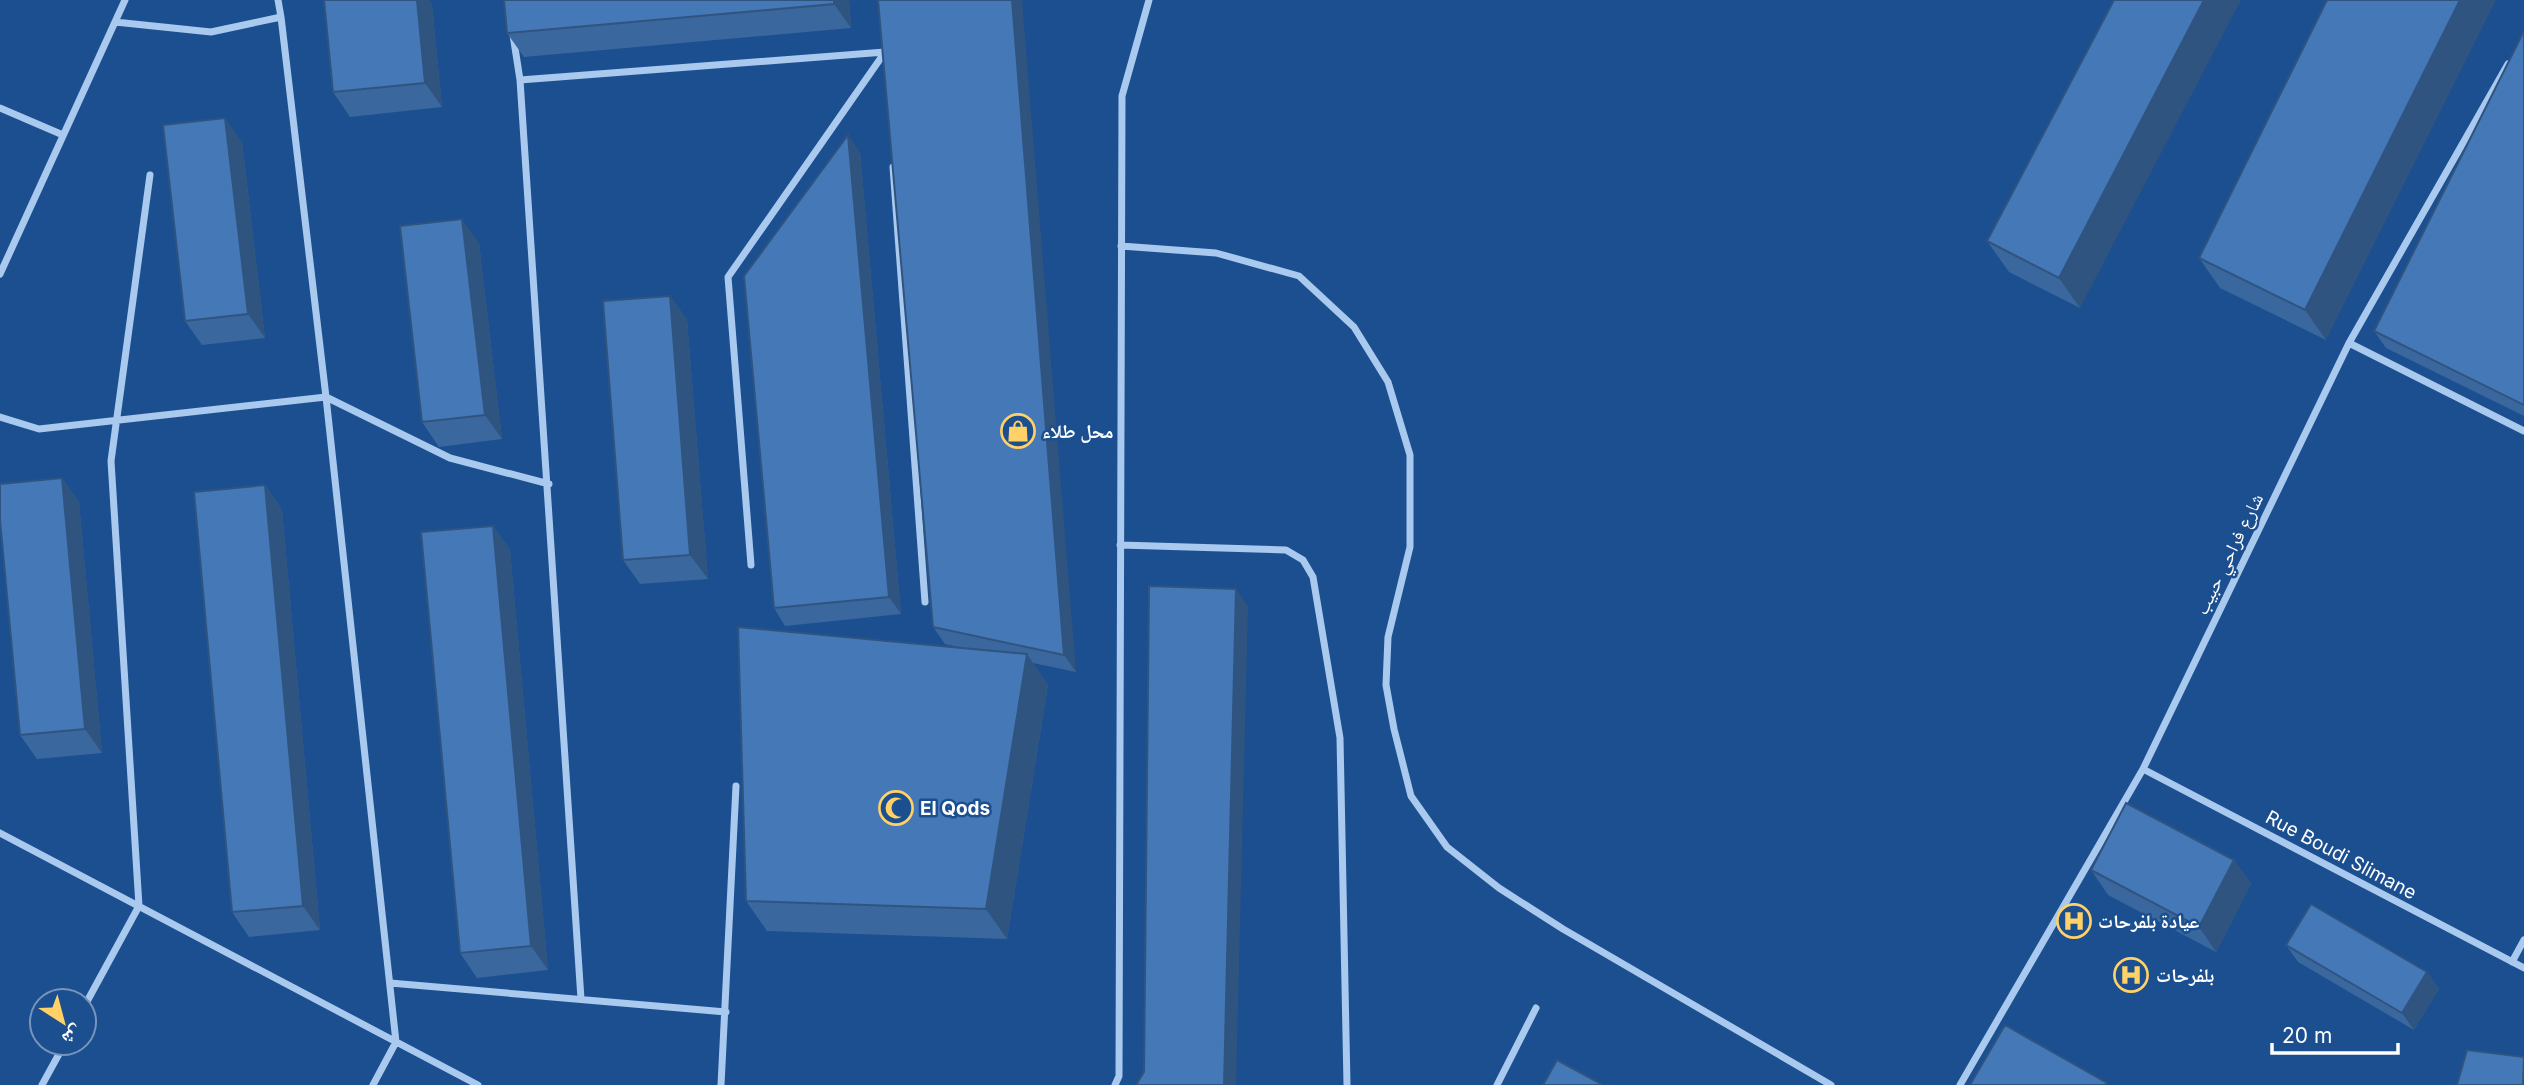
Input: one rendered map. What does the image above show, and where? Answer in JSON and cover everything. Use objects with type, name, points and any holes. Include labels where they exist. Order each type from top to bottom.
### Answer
[{"type":"street","points":[[0,274],[125,0]]},
{"type":"street","points":[[278,0],[326,397],[396,1042],[373,1085]]},
{"type":"street","points":[[1115,1085],[1119,1076],[1122,96],[1149,0]]},
{"type":"street","points":[[115,22],[211,32],[281,17]]},
{"type":"street","points":[[511,27],[520,80],[581,999]]},
{"type":"street","points":[[884,39],[886,65]]},
{"type":"street","points":[[520,80],[885,52]]},
{"type":"street","points":[[751,565],[728,277],[885,52]]},
{"type":"street","name":"شارع فراحي حبيب","points":[[1960,1085],[2143,769],[2348,343],[2511,60]]},
{"type":"street","points":[[0,108],[63,135]]},
{"type":"street","points":[[893,162],[925,602]]},
{"type":"street","points":[[95,987],[139,906],[111,461],[150,175]]},
{"type":"street","points":[[1121,246],[1216,253],[1299,276],[1354,327],[1388,382],[1410,455],[1410,547],[1388,637],[1386,685],[1411,796],[1447,847],[1499,888],[1563,929],[1831,1085]]},
{"type":"street","points":[[2348,343],[2524,432]]},
{"type":"street","points":[[0,417],[39,429],[326,397],[450,458],[548,484]]},
{"type":"street","points":[[1120,545],[1286,550],[1303,560],[1313,578],[1340,738],[1347,1085]]},
{"type":"street","name":"Rue Boudi Slimane","points":[[2143,769],[2524,968]]},
{"type":"street","points":[[721,1085],[736,786]]},
{"type":"street","points":[[0,833],[478,1085]]},
{"type":"street","points":[[2512,962],[2524,940]]},
{"type":"street","points":[[390,983],[726,1012]]},
{"type":"street","points":[[1497,1085],[1536,1008]]},
{"type":"street","points":[[42,1085],[57,1057]]},
{"type":"building","points":[[324,0],[417,0],[425,83],[333,92]]},
{"type":"building","points":[[504,0],[834,0],[834,4],[507,33]]},
{"type":"building","points":[[878,0],[1012,0],[1064,655],[933,627]]},
{"type":"building","points":[[2114,0],[2204,0],[2059,278],[1987,241]]},
{"type":"building","points":[[2327,0],[2460,0],[2305,310],[2199,258]]},
{"type":"building","points":[[2524,31],[2524,405],[2374,331]]},
{"type":"building","points":[[225,118],[248,314],[185,321],[163,125]]},
{"type":"building","points":[[848,135],[889,597],[774,608],[744,276]]},
{"type":"building","points":[[462,219],[485,415],[422,422],[400,226]]},
{"type":"building","points":[[670,296],[690,555],[623,560],[603,301]]},
{"type":"building","points":[[62,478],[85,729],[20,735],[0,520],[0,484]]},
{"type":"building","points":[[265,485],[303,906],[232,912],[194,492]]},
{"type":"building","points":[[493,526],[531,946],[460,953],[421,532]]},
{"type":"building","points":[[1149,586],[1236,589],[1224,1085],[1136,1085],[1144,1072]]},
{"type":"building","name":"El Qods","points":[[738,627],[1027,654],[986,909],[746,901]]},
{"type":"building","points":[[2126,803],[2234,860],[2199,927],[2091,870]]},
{"type":"building","points":[[2311,904],[2427,972],[2402,1013],[2286,945]]},
{"type":"building","points":[[2005,1025],[2107,1083],[1970,1085]]},
{"type":"building","points":[[2467,1050],[2524,1057],[2523,1085],[2457,1085]]},
{"type":"building","points":[[1557,1060],[1603,1085],[1543,1085]]},
{"type":"place","name":"محل طلاء","points":[[1018,431]]},
{"type":"place","name":"El Qods","points":[[896,808]]},
{"type":"place","name":"عيادة بلفرحات","points":[[2074,921]]},
{"type":"place","name":"بلفرحات","points":[[2131,975]]}]
